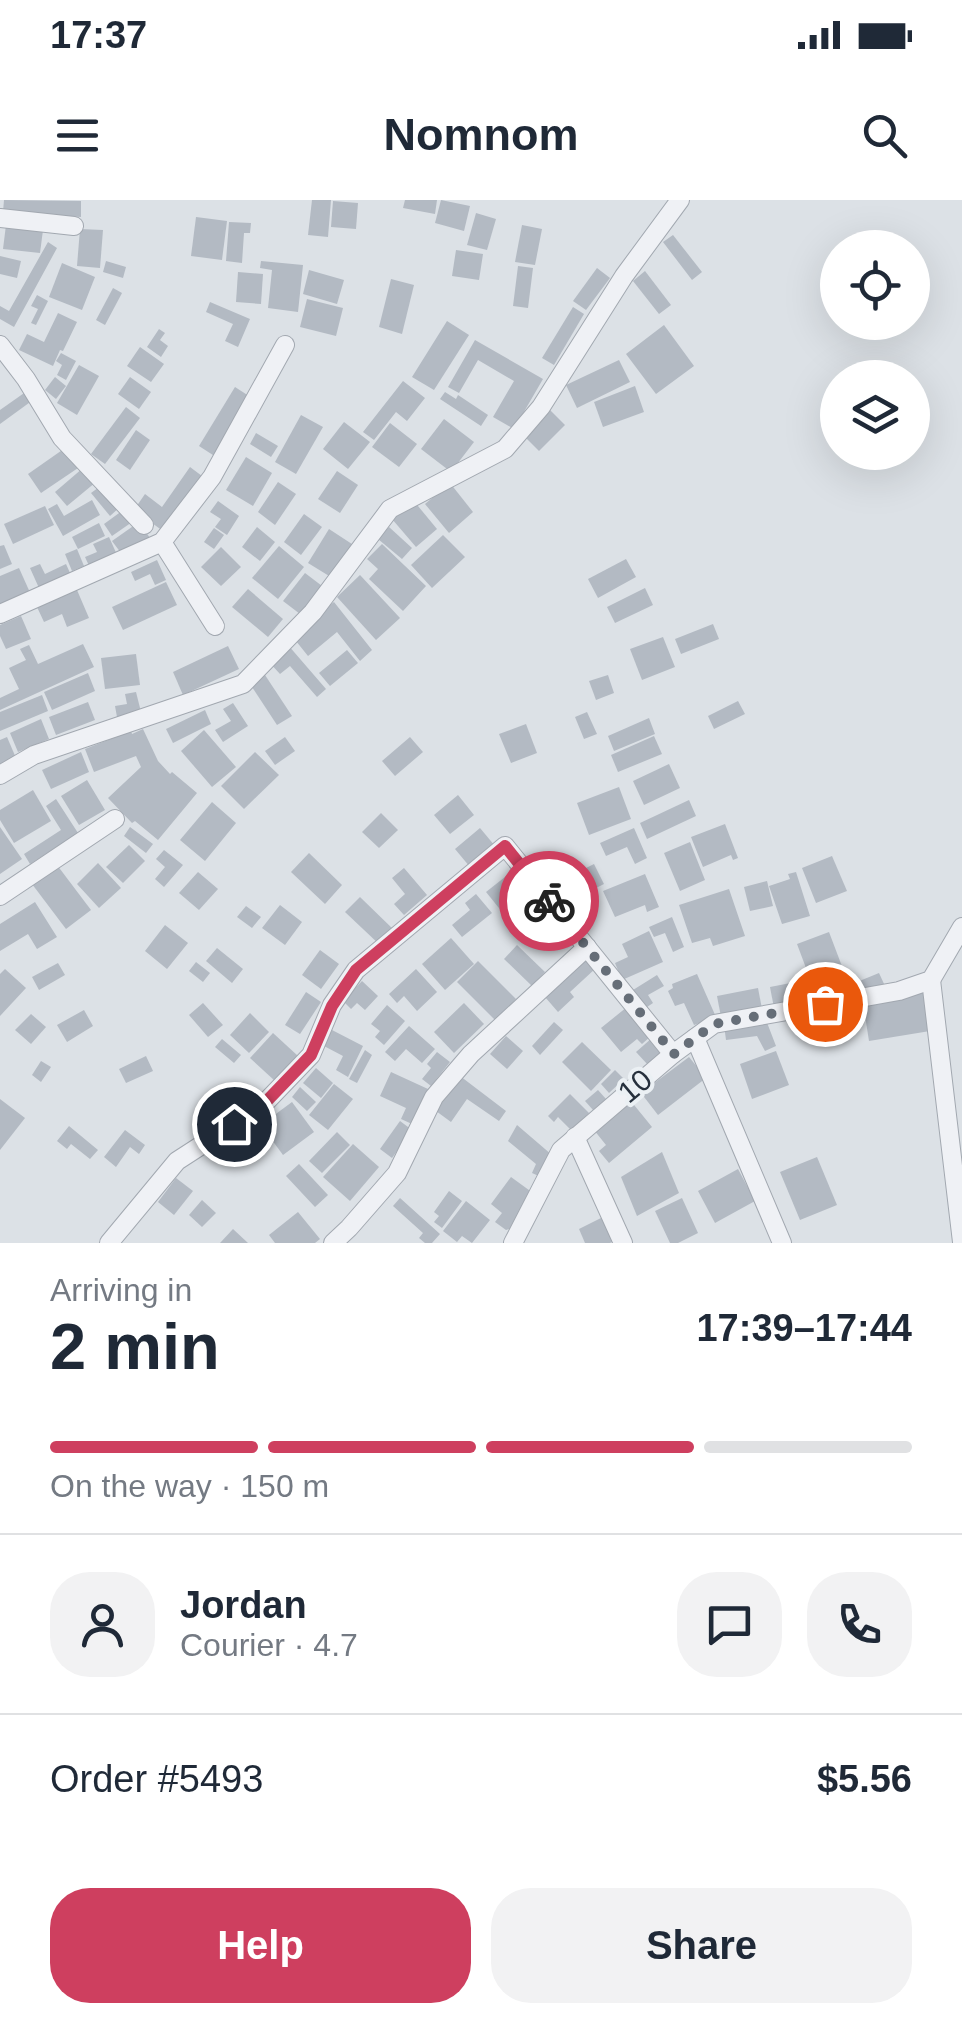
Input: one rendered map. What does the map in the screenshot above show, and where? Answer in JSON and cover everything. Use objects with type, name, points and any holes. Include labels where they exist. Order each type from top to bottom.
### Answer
[{"type":"street","points":[[0,775],[34,755],[243,684],[313,612],[390,509],[505,449],[542,406],[624,276],[680,200]]},
{"type":"street","points":[[0,218],[74,226]]},
{"type":"street","points":[[0,345],[62,438],[144,525]]},
{"type":"street","points":[[0,614],[162,542],[212,477],[286,345]]},
{"type":"street","points":[[162,542],[215,626]]},
{"type":"street","points":[[0,896],[115,818]]},
{"type":"street","points":[[109,1243],[177,1161],[262,1106],[311,1055],[332,1006],[356,970],[505,846],[674,1054]]},
{"type":"street","points":[[962,927],[931,980],[962,1242]]},
{"type":"street","points":[[333,1243],[396,1173],[434,1097],[471,1054],[586,947]]},
{"type":"street","name":"10","points":[[512,1243],[561,1150],[714,1024],[900,991],[931,980]]},
{"type":"street","points":[[695,1038],[782,1243]]},
{"type":"street","points":[[575,1137],[623,1243]]},
{"type":"building","points":[[4,200],[81,201],[81,217],[3,212]]},
{"type":"building","points":[[312,200],[331,200],[328,237],[308,235]]},
{"type":"building","points":[[405,200],[437,200],[435,214],[403,208]]},
{"type":"building","points":[[441,200],[470,206],[464,231],[435,223]]},
{"type":"building","points":[[333,201],[358,203],[356,229],[331,227]]},
{"type":"building","points":[[476,213],[496,219],[487,250],[467,245]]},
{"type":"building","points":[[196,217],[227,221],[222,260],[191,256]]},
{"type":"building","points":[[229,222],[251,223],[250,233],[244,233],[242,263],[226,261]]},
{"type":"building","points":[[6,225],[43,230],[40,253],[3,249]]},
{"type":"building","points":[[522,225],[542,229],[535,265],[515,262]]},
{"type":"building","points":[[80,229],[103,230],[100,268],[77,266]]},
{"type":"building","points":[[673,235],[702,272],[692,280],[663,242]]},
{"type":"building","points":[[48,242],[57,248],[14,327],[0,319],[0,306],[9,311]]},
{"type":"building","points":[[456,250],[483,254],[479,280],[452,276]]},
{"type":"building","points":[[0,256],[21,261],[17,278],[0,274]]},
{"type":"building","points":[[106,261],[126,267],[123,278],[103,272]]},
{"type":"building","points":[[261,261],[303,265],[298,312],[268,308],[272,270],[260,268]]},
{"type":"building","points":[[62,263],[95,277],[82,310],[49,297]]},
{"type":"building","points":[[518,266],[533,268],[528,308],[513,306]]},
{"type":"building","points":[[597,268],[610,278],[586,310],[573,301]]},
{"type":"building","points":[[309,270],[344,280],[337,304],[303,294]]},
{"type":"building","points":[[645,271],[671,305],[659,314],[633,281]]},
{"type":"building","points":[[238,272],[263,274],[261,304],[236,302]]},
{"type":"building","points":[[391,279],[414,285],[402,334],[379,327]]},
{"type":"building","points":[[113,288],[122,293],[105,325],[96,320]]},
{"type":"building","points":[[37,295],[48,301],[36,325],[31,323],[38,309],[31,306]]},
{"type":"building","points":[[307,299],[343,308],[336,336],[300,327]]},
{"type":"building","points":[[210,302],[250,319],[238,347],[225,341],[233,324],[206,312]]},
{"type":"building","points":[[573,307],[584,314],[554,365],[542,358]]},
{"type":"building","points":[[58,313],[77,322],[53,366],[19,350],[27,334],[44,342]]},
{"type":"building","points":[[447,321],[469,335],[434,390],[412,377]]},
{"type":"building","points":[[664,325],[694,366],[656,394],[626,354]]},
{"type":"building","points":[[159,329],[165,333],[160,340],[168,346],[161,357],[147,347]]},
{"type":"building","points":[[475,340],[543,379],[514,429],[493,417],[514,381],[478,360],[459,393],[448,387]]},
{"type":"building","points":[[140,347],[164,364],[151,382],[127,366]]},
{"type":"building","points":[[61,353],[76,361],[66,380],[57,375],[62,365],[56,361]]},
{"type":"building","points":[[619,360],[630,382],[577,408],[566,385]]},
{"type":"building","points":[[79,365],[99,376],[77,415],[57,403]]},
{"type":"building","points":[[55,377],[66,386],[56,399],[45,390]]},
{"type":"building","points":[[130,377],[151,392],[139,409],[118,394]]},
{"type":"building","points":[[403,381],[425,398],[407,421],[396,412],[374,440],[363,432]]},
{"type":"building","points":[[635,386],[644,412],[603,427],[594,402]]},
{"type":"building","points":[[235,387],[252,398],[216,457],[199,446]]},
{"type":"building","points":[[27,391],[33,400],[0,424],[0,410]]},
{"type":"building","points":[[445,392],[456,399],[458,395],[488,415],[481,426],[440,399]]},
{"type":"building","points":[[126,407],[140,418],[105,464],[91,454]]},
{"type":"building","points":[[550,410],[565,425],[539,451],[524,436]]},
{"type":"building","points":[[301,415],[323,427],[296,474],[275,462]]},
{"type":"building","points":[[444,419],[474,442],[451,472],[421,449]]},
{"type":"building","points":[[344,422],[370,442],[348,469],[323,449]]},
{"type":"building","points":[[390,423],[417,444],[399,467],[372,447]]},
{"type":"building","points":[[136,430],[150,440],[130,470],[116,460]]},
{"type":"building","points":[[256,433],[278,446],[271,457],[250,444]]},
{"type":"building","points":[[68,446],[81,466],[41,493],[28,474]]},
{"type":"building","points":[[246,457],[272,473],[253,506],[226,490]]},
{"type":"building","points":[[190,467],[202,476],[163,531],[134,510],[145,494],[162,507]]},
{"type":"building","points":[[83,468],[96,482],[67,506],[55,492]]},
{"type":"building","points":[[337,471],[358,485],[340,513],[318,499]]},
{"type":"building","points":[[278,482],[296,494],[275,525],[258,512]]},
{"type":"building","points":[[450,483],[473,512],[449,533],[425,504]]},
{"type":"building","points":[[102,485],[120,507],[110,516],[91,493]]},
{"type":"building","points":[[92,500],[100,515],[63,536],[48,509],[57,504],[64,516]]},
{"type":"building","points":[[413,500],[437,529],[416,547],[392,519]]},
{"type":"building","points":[[218,501],[239,516],[227,535],[215,527],[221,519],[210,512]]},
{"type":"building","points":[[45,506],[54,525],[13,544],[4,524]]},
{"type":"building","points":[[126,508],[135,520],[112,536],[104,524]]},
{"type":"building","points":[[304,514],[322,527],[301,555],[284,542]]},
{"type":"building","points":[[139,522],[150,538],[124,557],[112,541]]},
{"type":"building","points":[[99,523],[105,536],[78,549],[72,537]]},
{"type":"building","points":[[257,527],[275,542],[260,561],[242,547]]},
{"type":"building","points":[[389,527],[412,548],[402,559],[378,539]]},
{"type":"building","points":[[214,528],[224,535],[214,549],[204,542]]},
{"type":"building","points":[[329,529],[355,546],[334,579],[308,563]]},
{"type":"building","points":[[443,535],[465,557],[432,588],[411,565]]},
{"type":"building","points":[[109,537],[118,557],[91,570],[85,557],[97,552],[93,544]]},
{"type":"building","points":[[382,544],[426,586],[403,611],[369,579],[378,569],[367,559]]},
{"type":"building","points":[[4,545],[12,564],[0,569],[0,546]]},
{"type":"building","points":[[279,546],[304,567],[278,599],[252,578]]},
{"type":"building","points":[[221,547],[241,567],[221,586],[201,567]]},
{"type":"building","points":[[77,549],[84,566],[72,571],[65,554]]},
{"type":"building","points":[[626,559],[636,577],[598,598],[588,579]]},
{"type":"building","points":[[157,560],[166,580],[155,585],[150,574],[135,581],[131,572]]},
{"type":"building","points":[[40,564],[45,574],[66,564],[70,573],[39,588],[30,568]]},
{"type":"building","points":[[19,568],[32,597],[0,611],[0,576]]},
{"type":"building","points":[[305,573],[326,589],[304,617],[283,601]]},
{"type":"building","points":[[360,575],[400,618],[376,640],[337,597]]},
{"type":"building","points":[[166,582],[177,605],[123,630],[112,607]]},
{"type":"building","points":[[645,588],[653,605],[615,623],[607,607]]},
{"type":"building","points":[[248,589],[283,619],[268,637],[232,607]]},
{"type":"building","points":[[77,590],[89,618],[67,627],[62,614],[44,622],[37,607]]},
{"type":"building","points":[[334,602],[372,650],[360,661],[337,632],[308,656],[292,636]]},
{"type":"building","points":[[21,616],[31,639],[6,649],[0,625]]},
{"type":"building","points":[[713,624],[719,639],[681,654],[675,639]]},
{"type":"building","points":[[663,637],[675,667],[642,680],[630,649]]},
{"type":"building","points":[[83,644],[94,667],[0,710],[0,698],[19,689],[9,668],[26,660],[20,649],[29,645],[38,664]]},
{"type":"building","points":[[288,645],[326,689],[317,697],[290,666],[280,674],[269,662]]},
{"type":"building","points":[[228,646],[239,669],[183,695],[173,672]]},
{"type":"building","points":[[347,650],[358,663],[330,686],[319,673]]},
{"type":"building","points":[[136,654],[140,685],[105,689],[101,658]]},
{"type":"building","points":[[88,673],[95,691],[52,710],[44,692]]},
{"type":"building","points":[[265,675],[292,716],[277,725],[250,684]]},
{"type":"building","points":[[608,675],[614,693],[596,700],[589,681]]},
{"type":"building","points":[[136,692],[141,712],[117,717],[115,706],[127,704],[125,694]]},
{"type":"building","points":[[42,695],[48,711],[0,731],[0,712]]},
{"type":"building","points":[[738,701],[745,714],[714,729],[708,716]]},
{"type":"building","points":[[88,702],[95,720],[56,735],[49,717]]},
{"type":"building","points":[[233,703],[248,726],[223,742],[215,730],[231,721],[223,709]]},
{"type":"building","points":[[205,710],[211,724],[173,743],[166,729]]},
{"type":"building","points":[[587,712],[597,734],[584,739],[575,717]]},
{"type":"building","points":[[649,718],[655,734],[614,751],[608,736]]},
{"type":"building","points":[[41,719],[49,739],[18,752],[10,733]]},
{"type":"building","points":[[526,724],[537,753],[511,763],[499,734]]},
{"type":"building","points":[[143,729],[158,761],[197,793],[158,840],[135,821],[132,823],[108,798],[141,767],[136,756],[94,772],[85,749]]},
{"type":"building","points":[[204,730],[236,767],[212,787],[181,751]]},
{"type":"building","points":[[654,736],[662,754],[618,772],[611,755]]},
{"type":"building","points":[[7,737],[16,758],[0,764],[0,740]]},
{"type":"building","points":[[285,737],[295,751],[275,765],[265,751]]},
{"type":"building","points":[[410,737],[423,752],[395,776],[382,761]]},
{"type":"building","points":[[81,752],[89,772],[51,789],[42,770]]},
{"type":"building","points":[[255,752],[279,775],[244,809],[221,786]]},
{"type":"building","points":[[669,764],[680,788],[644,805],[633,781]]},
{"type":"building","points":[[87,780],[105,810],[79,825],[61,796]]},
{"type":"building","points":[[619,787],[631,819],[589,835],[577,803]]},
{"type":"building","points":[[33,790],[51,821],[14,843],[0,820],[0,810]]},
{"type":"building","points":[[458,795],[474,815],[450,834],[434,815]]},
{"type":"building","points":[[56,799],[78,833],[30,864],[24,854],[61,830],[46,806]]},
{"type":"building","points":[[689,800],[696,816],[647,839],[640,823]]},
{"type":"building","points":[[212,802],[236,823],[205,861],[180,840]]},
{"type":"building","points":[[381,813],[398,830],[379,848],[362,832]]},
{"type":"building","points":[[725,824],[738,858],[733,860],[731,855],[703,867],[691,837]]},
{"type":"building","points":[[0,827],[22,859],[0,874]]},
{"type":"building","points":[[130,827],[153,844],[146,853],[124,836]]},
{"type":"building","points":[[480,828],[495,846],[470,867],[455,849]]},
{"type":"building","points":[[634,828],[647,858],[635,864],[627,847],[606,856],[600,843]]},
{"type":"building","points":[[690,842],[705,880],[680,891],[664,853]]},
{"type":"building","points":[[129,845],[145,861],[123,883],[106,867]]},
{"type":"building","points":[[164,850],[183,865],[164,887],[155,879],[165,867],[156,859]]},
{"type":"building","points":[[309,853],[342,885],[325,904],[291,872]]},
{"type":"building","points":[[832,856],[847,891],[816,903],[802,868]]},
{"type":"building","points":[[98,863],[121,888],[99,908],[77,884]]},
{"type":"building","points":[[594,864],[604,884],[568,902],[558,882]]},
{"type":"building","points":[[57,865],[91,910],[66,929],[32,884]]},
{"type":"building","points":[[404,868],[427,895],[404,915],[394,904],[405,894],[392,878]]},
{"type":"building","points":[[515,869],[532,890],[503,913],[486,892]]},
{"type":"building","points":[[198,872],[218,889],[199,910],[179,893]]},
{"type":"building","points":[[796,872],[810,916],[782,924],[769,886],[790,879],[788,874]]},
{"type":"building","points":[[645,874],[659,907],[647,912],[645,905],[615,917],[603,891]]},
{"type":"building","points":[[767,881],[773,906],[750,911],[744,887]]},
{"type":"building","points":[[729,889],[745,936],[713,946],[710,938],[692,943],[679,905]]},
{"type":"building","points":[[476,894],[492,913],[462,937],[452,925],[470,910],[465,903]]},
{"type":"building","points":[[360,897],[395,931],[381,946],[345,912]]},
{"type":"building","points":[[35,902],[57,937],[37,949],[28,934],[0,951],[0,924]]},
{"type":"building","points":[[280,905],[302,922],[285,945],[262,928]]},
{"type":"building","points":[[246,906],[261,917],[252,928],[237,917]]},
{"type":"building","points":[[672,917],[684,947],[673,952],[665,933],[654,937],[649,927]]},
{"type":"building","points":[[165,925],[188,943],[167,969],[145,951]]},
{"type":"building","points":[[649,931],[663,962],[622,980],[615,963],[628,957],[622,944]]},
{"type":"building","points":[[829,932],[843,969],[827,975],[824,969],[809,976],[797,944]]},
{"type":"building","points":[[451,938],[474,964],[445,990],[422,964]]},
{"type":"building","points":[[517,945],[545,972],[532,986],[504,959]]},
{"type":"building","points":[[217,948],[243,969],[232,983],[206,961]]},
{"type":"building","points":[[320,950],[339,964],[321,989],[302,975]]},
{"type":"building","points":[[586,958],[596,968],[570,992],[574,997],[558,1012],[545,997]]},
{"type":"building","points":[[478,961],[516,999],[495,1020],[457,982]]},
{"type":"building","points":[[196,962],[210,973],[203,982],[189,971]]},
{"type":"building","points":[[58,963],[65,975],[39,990],[32,977]]},
{"type":"building","points":[[5,969],[26,988],[0,1016],[0,974]]},
{"type":"building","points":[[416,969],[437,992],[417,1011],[404,996],[397,1003],[389,994]]},
{"type":"building","points":[[879,973],[885,986],[863,995],[857,982]]},
{"type":"building","points":[[697,974],[716,1017],[694,1025],[684,1003],[675,1006],[668,991],[672,984]]},
{"type":"building","points":[[657,975],[664,986],[648,995],[653,1003],[644,1009],[633,990]]},
{"type":"building","points":[[806,980],[810,1001],[774,1008],[770,987]]},
{"type":"building","points":[[362,981],[378,996],[365,1010],[357,1003],[351,1009],[343,1001]]},
{"type":"building","points":[[758,988],[762,1009],[721,1017],[717,996]]},
{"type":"building","points":[[306,992],[321,1002],[300,1034],[285,1025]]},
{"type":"building","points":[[923,993],[930,1031],[869,1041],[863,1003]]},
{"type":"building","points":[[203,1003],[223,1025],[208,1037],[189,1015]]},
{"type":"building","points":[[464,1003],[484,1024],[454,1053],[434,1032]]},
{"type":"building","points":[[387,1005],[405,1021],[384,1045],[375,1037],[380,1031],[371,1024]]},
{"type":"building","points":[[627,1007],[651,1036],[642,1044],[637,1039],[621,1052],[601,1028]]},
{"type":"building","points":[[84,1010],[93,1026],[67,1042],[57,1025]]},
{"type":"building","points":[[250,1013],[269,1032],[249,1053],[230,1035]]},
{"type":"building","points":[[31,1014],[46,1027],[31,1044],[15,1030]]},
{"type":"building","points":[[766,1020],[776,1046],[765,1051],[757,1036],[726,1040],[724,1025]]},
{"type":"building","points":[[554,1022],[563,1030],[540,1055],[532,1046]]},
{"type":"building","points":[[409,1026],[435,1049],[422,1063],[406,1049],[395,1061],[385,1052]]},
{"type":"building","points":[[332,1030],[363,1046],[348,1077],[336,1070],[343,1056],[324,1046]]},
{"type":"building","points":[[273,1033],[298,1056],[275,1081],[250,1058]]},
{"type":"building","points":[[506,1036],[523,1051],[507,1069],[490,1054]]},
{"type":"building","points":[[652,1038],[664,1050],[648,1065],[636,1052]]},
{"type":"building","points":[[222,1039],[241,1055],[234,1063],[215,1047]]},
{"type":"building","points":[[582,1042],[611,1070],[591,1091],[562,1062]]},
{"type":"building","points":[[365,1050],[372,1055],[357,1083],[349,1079]]},
{"type":"building","points":[[776,1051],[789,1085],[752,1099],[740,1064]]},
{"type":"building","points":[[437,1052],[450,1062],[431,1086],[422,1079]]},
{"type":"building","points":[[146,1056],[153,1071],[126,1083],[119,1069]]},
{"type":"building","points":[[689,1057],[706,1078],[658,1115],[641,1093]]},
{"type":"building","points":[[41,1061],[51,1067],[41,1082],[32,1075]]},
{"type":"building","points":[[316,1068],[333,1083],[321,1098],[303,1083]]},
{"type":"building","points":[[615,1070],[624,1079],[609,1093],[601,1084]]},
{"type":"building","points":[[391,1072],[428,1089],[412,1124],[401,1119],[406,1108],[380,1096]]},
{"type":"building","points":[[460,1076],[506,1111],[499,1121],[467,1099],[451,1122],[436,1111]]},
{"type":"building","points":[[334,1084],[353,1099],[328,1130],[309,1115]]},
{"type":"building","points":[[300,1087],[316,1102],[307,1111],[292,1097]]},
{"type":"building","points":[[598,1090],[606,1099],[593,1110],[585,1101]]},
{"type":"building","points":[[570,1094],[589,1113],[571,1130],[558,1117],[554,1122],[548,1116]]},
{"type":"building","points":[[0,1099],[25,1118],[0,1150]]},
{"type":"building","points":[[630,1100],[652,1127],[609,1163],[599,1151],[606,1145],[594,1130]]},
{"type":"building","points":[[292,1102],[314,1132],[283,1155],[261,1125]]},
{"type":"building","points":[[400,1121],[412,1130],[392,1158],[380,1149]]},
{"type":"building","points":[[517,1125],[552,1155],[541,1177],[532,1173],[536,1164],[508,1141]]},
{"type":"building","points":[[69,1126],[98,1150],[90,1159],[71,1144],[67,1149],[57,1141]]},
{"type":"building","points":[[125,1130],[145,1145],[139,1154],[130,1147],[116,1167],[104,1157]]},
{"type":"building","points":[[337,1132],[350,1145],[322,1173],[309,1161]]},
{"type":"building","points":[[353,1144],[379,1167],[350,1201],[323,1177]]},
{"type":"building","points":[[662,1152],[679,1193],[637,1216],[621,1177]]},
{"type":"building","points":[[817,1157],[837,1205],[800,1220],[780,1172]]},
{"type":"building","points":[[299,1164],[328,1195],[315,1207],[286,1176]]},
{"type":"building","points":[[738,1169],[755,1201],[715,1223],[698,1191]]},
{"type":"building","points":[[511,1177],[533,1193],[516,1227],[506,1230],[495,1222],[502,1213],[491,1204]]},
{"type":"building","points":[[176,1178],[193,1191],[174,1215],[158,1202]]},
{"type":"building","points":[[449,1191],[462,1201],[442,1228],[434,1222],[439,1216],[434,1212]]},
{"type":"building","points":[[400,1198],[440,1234],[432,1243],[419,1238],[423,1233],[393,1206]]},
{"type":"building","points":[[682,1198],[698,1233],[670,1243],[655,1211]]},
{"type":"building","points":[[202,1200],[216,1213],[202,1227],[189,1215]]},
{"type":"building","points":[[466,1201],[490,1220],[472,1243],[462,1236],[457,1242],[443,1231]]},
{"type":"building","points":[[298,1212],[320,1239],[315,1243],[275,1243],[269,1235]]},
{"type":"building","points":[[607,1215],[618,1239],[610,1243],[585,1243],[579,1229]]},
{"type":"building","points":[[233,1229],[248,1243],[220,1243]]},
{"type":"way so far","points":[[549,901],[674,1054],[714,1024],[825,1004]]},
{"type":"route","points":[[234,1124],[262,1106],[311,1055],[332,1006],[356,970],[505,846],[549,901]]}]
